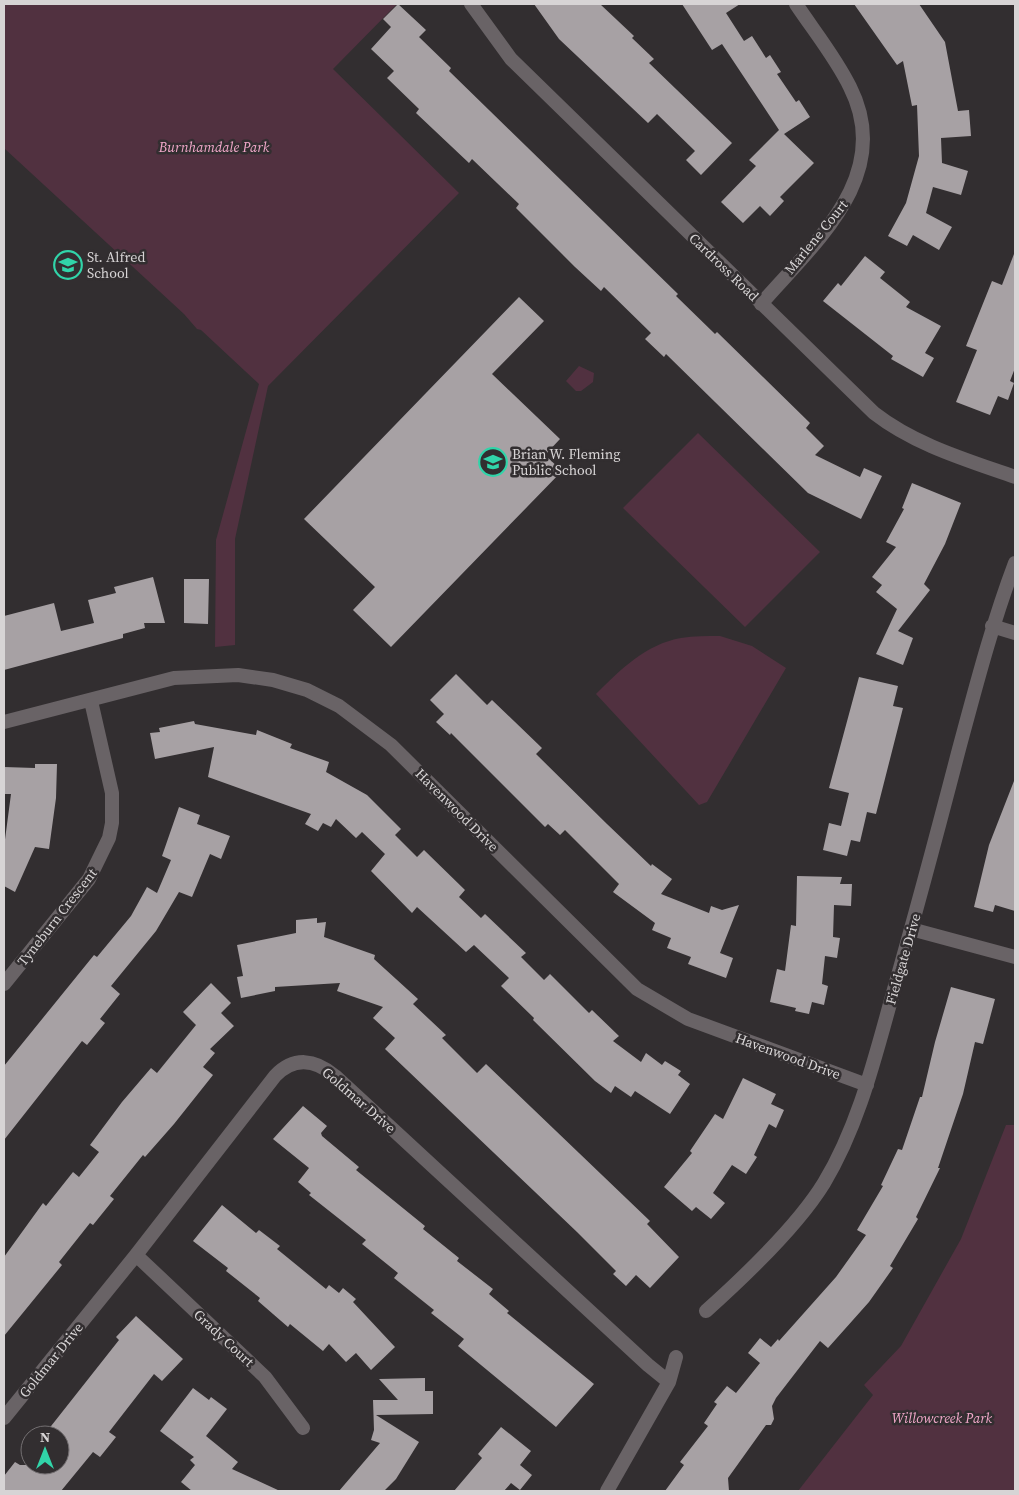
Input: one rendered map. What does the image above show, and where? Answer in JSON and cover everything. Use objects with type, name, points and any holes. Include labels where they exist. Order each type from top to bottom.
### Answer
[{"type":"street","name":"Cardross Road","points":[[470,4],[510,60],[888,424],[923,443],[1015,477]]},
{"type":"street","name":"Marlene Court","points":[[762,304],[845,205],[856,181],[862,155],[861,119],[850,85],[796,4]]},
{"type":"street","name":"Fieldgate Drive","points":[[706,1310],[741,1279],[798,1217],[823,1184],[841,1151],[867,1085],[992,626],[1015,563]]},
{"type":"street","points":[[992,626],[1015,633]]},
{"type":"street","name":"Havenwood Drive","points":[[4,722],[174,678],[238,675],[274,680],[324,698],[354,716],[391,745],[637,989],[688,1019],[867,1085]]},
{"type":"street","name":"Tyneburn Crescent","points":[[4,984],[89,880],[109,838],[112,816],[112,792],[91,700]]},
{"type":"street","points":[[911,929],[1015,957]]},
{"type":"street","name":"Goldmar Drive","points":[[4,1418],[136,1255],[275,1076],[292,1063],[311,1061],[322,1066],[335,1076],[648,1365],[669,1382]]},
{"type":"street","name":"Grady Court","points":[[136,1255],[265,1377],[303,1428]]},
{"type":"street","points":[[607,1491],[669,1382],[676,1356]]},
{"type":"green space","name":"Burnhamdale Park","points":[[4,4],[397,4],[333,69],[459,193],[268,386],[235,539],[235,645],[215,647],[216,540],[259,384],[201,330],[197,329],[184,314],[5,149],[4,160]]},
{"type":"green space","points":[[579,366],[594,373],[593,382],[581,391],[576,391],[566,381]]},
{"type":"green space","points":[[698,433],[820,552],[745,627],[623,508]]},
{"type":"green space","points":[[720,636],[752,646],[786,668],[707,802],[699,805],[596,694],[634,659],[656,646],[681,638]]},
{"type":"green space","name":"Willowcreek Park","points":[[1006,1125],[1015,1125],[1015,1491],[798,1491],[873,1395],[864,1385],[901,1346],[961,1239]]},
{"type":"building","points":[[398,4],[426,30],[419,37],[451,68],[449,71],[678,294],[676,296],[715,334],[717,332],[810,423],[806,428],[824,446],[815,455],[860,477],[864,468],[882,476],[861,519],[808,493],[666,354],[664,357],[645,339],[651,333],[604,287],[601,291],[575,267],[516,208],[519,204],[472,159],[469,163],[416,113],[419,109],[387,78],[394,71],[371,49],[391,27],[383,19]]},
{"type":"building","points":[[534,4],[600,4],[634,36],[632,38],[654,59],[649,63],[732,143],[701,175],[686,160],[695,151],[657,114],[648,123],[559,39]]},
{"type":"building","points":[[682,4],[740,4],[726,13],[744,41],[752,36],[766,58],[770,55],[781,72],[777,74],[796,102],[799,100],[810,117],[784,134],[814,163],[780,197],[784,201],[770,216],[760,206],[743,223],[721,202],[756,166],[749,160],[779,130],[722,44],[712,50]]},
{"type":"building","points":[[854,4],[919,4],[945,42],[958,111],[969,110],[971,136],[941,138],[942,163],[968,171],[961,195],[933,187],[926,213],[952,227],[939,250],[913,235],[907,246],[888,236],[906,203],[919,156],[917,105],[912,106],[903,61],[897,65]]},
{"type":"building","points":[[1014,254],[1015,368],[1010,381],[1014,383],[1008,400],[998,396],[990,415],[956,402],[977,350],[966,346],[992,281],[1002,285]]},
{"type":"building","points":[[865,256],[885,272],[880,278],[910,302],[906,307],[941,326],[925,353],[934,358],[923,377],[891,359],[893,356],[823,301],[838,283],[841,286]]},
{"type":"building","points":[[519,297],[544,321],[492,374],[560,439],[545,455],[562,471],[391,647],[353,610],[375,587],[304,519]]},
{"type":"building","points":[[912,483],[961,503],[945,544],[924,584],[930,590],[898,631],[913,638],[903,665],[876,654],[897,609],[876,592],[882,585],[872,577],[896,547],[886,542],[904,509],[902,508]]},
{"type":"building","points":[[153,577],[165,623],[144,623],[145,628],[123,634],[123,638],[4,670],[4,616],[54,603],[61,631],[94,623],[88,600],[116,593],[114,587]]},
{"type":"building","points":[[184,579],[209,579],[208,624],[184,623]]},
{"type":"building","points":[[456,674],[487,705],[492,700],[542,748],[536,754],[651,866],[652,864],[672,879],[661,894],[709,913],[711,906],[722,910],[739,905],[720,953],[733,958],[726,978],[688,964],[691,957],[667,948],[671,938],[652,930],[655,923],[613,892],[619,884],[565,830],[560,835],[548,824],[545,827],[451,733],[450,735],[436,722],[444,714],[430,700]]},
{"type":"building","points":[[859,677],[898,686],[893,706],[903,708],[876,814],[867,812],[860,842],[851,840],[847,856],[823,850],[829,823],[841,826],[849,793],[829,788]]},
{"type":"building","points":[[194,721],[195,724],[256,735],[257,730],[292,744],[290,748],[329,762],[326,772],[367,795],[401,829],[395,835],[417,857],[424,850],[465,890],[459,897],[481,918],[485,914],[526,953],[521,957],[544,980],[550,974],[589,1013],[592,1010],[619,1036],[613,1041],[641,1062],[646,1053],[662,1065],[665,1061],[681,1071],[678,1075],[690,1084],[670,1114],[635,1091],[631,1097],[615,1086],[611,1093],[595,1081],[501,986],[509,978],[474,945],[466,952],[417,907],[412,913],[371,871],[385,854],[362,832],[356,838],[336,819],[331,827],[323,823],[318,831],[305,824],[311,814],[208,777],[214,747],[155,759],[150,733],[160,732],[159,728]]},
{"type":"building","points":[[35,764],[57,764],[56,798],[49,849],[35,847],[15,892],[4,886],[4,847],[11,794],[4,794],[4,767],[35,768]]},
{"type":"building","points":[[1014,781],[1015,911],[995,905],[993,912],[974,907],[989,845]]},
{"type":"building","points":[[179,807],[200,815],[197,824],[230,836],[221,859],[210,854],[192,897],[179,892],[156,931],[111,986],[120,994],[100,1019],[105,1023],[87,1045],[82,1041],[4,1140],[4,1066],[94,955],[97,957],[131,916],[147,887],[157,893],[171,860],[162,856]]},
{"type":"building","points":[[797,876],[842,877],[840,884],[852,884],[851,906],[834,905],[833,937],[840,938],[837,958],[825,956],[822,984],[828,986],[824,1005],[812,1002],[809,1014],[795,1011],[796,1008],[770,1002],[777,969],[785,971],[791,925],[796,926]]},
{"type":"building","points":[[317,918],[317,923],[326,922],[324,937],[375,955],[374,959],[418,999],[413,1004],[446,1035],[442,1038],[477,1073],[486,1064],[650,1221],[647,1224],[679,1257],[650,1288],[636,1275],[626,1286],[613,1274],[616,1271],[577,1232],[385,1049],[395,1038],[373,1018],[383,1007],[337,991],[340,983],[275,987],[275,991],[241,998],[237,977],[243,976],[237,945],[296,933],[296,920]]},
{"type":"building","points":[[211,983],[231,1003],[221,1013],[234,1026],[210,1049],[215,1053],[203,1067],[213,1075],[174,1124],[145,1157],[143,1155],[110,1196],[114,1199],[93,1225],[90,1223],[59,1262],[62,1265],[4,1336],[4,1257],[43,1203],[46,1206],[73,1172],[79,1177],[99,1152],[90,1145],[122,1102],[151,1068],[157,1073],[196,1025],[183,1012]]},
{"type":"building","points":[[951,987],[995,999],[983,1044],[975,1042],[963,1094],[938,1168],[940,1168],[916,1217],[918,1219],[890,1266],[893,1268],[869,1302],[828,1348],[820,1341],[776,1398],[772,1406],[774,1419],[771,1425],[766,1425],[728,1478],[729,1491],[665,1491],[684,1465],[680,1462],[708,1426],[704,1423],[717,1404],[714,1402],[727,1386],[736,1393],[760,1363],[748,1353],[760,1338],[771,1347],[778,1339],[779,1341],[836,1277],[866,1235],[857,1230],[883,1186],[881,1185],[898,1149],[902,1150],[920,1097],[922,1097]]},
{"type":"building","points":[[743,1078],[776,1094],[771,1104],[784,1110],[776,1128],[769,1124],[754,1155],[757,1157],[746,1174],[732,1165],[713,1193],[725,1203],[711,1219],[696,1207],[692,1211],[664,1187],[692,1153],[690,1151],[715,1114],[723,1119]]},
{"type":"building","points":[[303,1106],[327,1126],[321,1133],[322,1136],[359,1167],[356,1170],[425,1226],[423,1229],[459,1258],[457,1261],[493,1289],[489,1294],[509,1311],[507,1313],[594,1384],[556,1427],[458,1346],[464,1339],[431,1313],[434,1310],[394,1278],[398,1273],[362,1244],[366,1240],[309,1195],[311,1193],[298,1182],[309,1168],[273,1139]]},
{"type":"building","points":[[222,1205],[256,1233],[259,1230],[280,1246],[277,1249],[326,1289],[329,1285],[339,1293],[343,1288],[356,1299],[353,1302],[395,1347],[371,1370],[356,1353],[346,1362],[329,1344],[323,1351],[290,1324],[288,1327],[258,1301],[260,1298],[226,1271],[228,1268],[193,1241]]},
{"type":"building","points":[[136,1316],[183,1359],[162,1381],[154,1374],[109,1432],[116,1437],[100,1457],[93,1452],[61,1491],[4,1491],[4,1476],[15,1462],[20,1465],[20,1475],[70,1475],[70,1425],[52,1425],[119,1340],[116,1337]]},
{"type":"building","points":[[425,1378],[425,1391],[433,1391],[433,1414],[376,1415],[419,1442],[396,1479],[384,1491],[339,1491],[380,1443],[371,1440],[374,1430],[373,1400],[398,1400],[379,1379]]},
{"type":"building","points":[[193,1388],[209,1400],[211,1397],[227,1409],[206,1436],[238,1462],[232,1469],[280,1491],[192,1491],[181,1482],[195,1465],[190,1460],[194,1457],[160,1431]]},
{"type":"building","points":[[501,1427],[531,1451],[520,1465],[532,1475],[520,1490],[511,1483],[504,1491],[454,1491],[482,1458],[478,1454]]},
{"type":"place","name":"St. Alfred School","points":[[68,265]]},
{"type":"place","name":"Brian W. Fleming Public School","points":[[493,462]]}]
